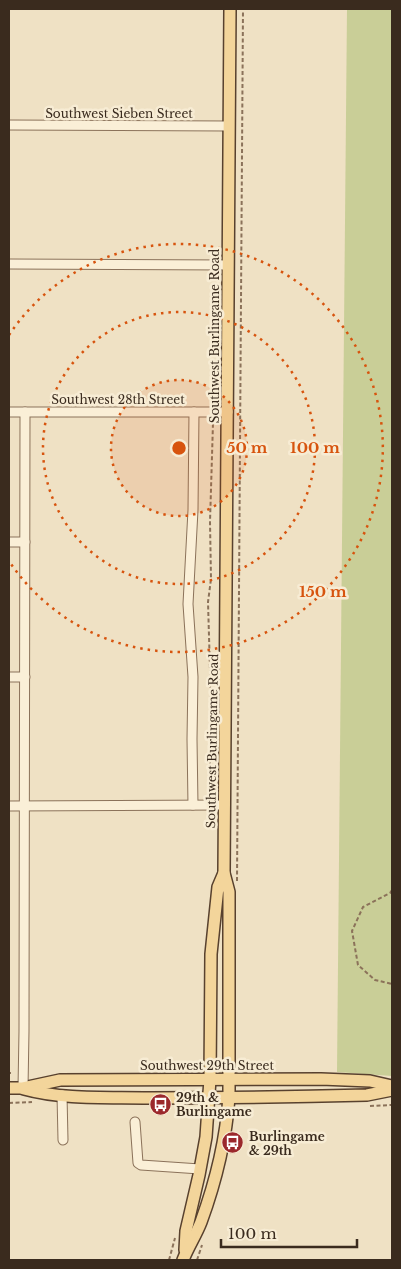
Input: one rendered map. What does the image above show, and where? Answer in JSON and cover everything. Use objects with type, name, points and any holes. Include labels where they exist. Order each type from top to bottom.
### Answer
[{"type":"main road","name":"Southwest Burlingame Road","points":[[184,1259],[200,1223],[218,1171],[227,1127],[229,1097],[229,892],[224,873],[230,9]]},
{"type":"main road","name":"Southwest Burlingame Road","points":[[184,1259],[186,1231],[206,1136],[210,1079],[211,954],[218,887],[224,873]]},
{"type":"main road","name":"Southwest 29th Street","points":[[9,1088],[23,1088],[60,1080],[210,1079],[370,1081],[392,1086]]},
{"type":"main road","name":"Southwest 29th Street","points":[[23,1088],[44,1094],[93,1097],[209,1098],[367,1095],[392,1090]]},
{"type":"street","name":"Southwest Sieben Street","points":[[9,125],[229,126]]},
{"type":"street","points":[[9,264],[228,264]]},
{"type":"street","name":"Southwest 28th Street","points":[[9,412],[228,412]]},
{"type":"street","points":[[23,1088],[25,412]]},
{"type":"street","points":[[193,805],[193,677],[188,604],[193,510],[194,412]]},
{"type":"street","points":[[9,542],[25,542]]},
{"type":"street","points":[[9,678],[25,677]]},
{"type":"street","points":[[9,806],[225,806]]},
{"type":"street","points":[[62,1095],[63,1140]]},
{"type":"street","points":[[135,1122],[138,1163],[200,1169]]},
{"type":"path","points":[[237,885],[243,9]]},
{"type":"path","points":[[213,422],[210,522],[211,579],[208,602],[210,670],[209,793],[213,822]]},
{"type":"path","points":[[392,890],[390,893],[363,907],[352,931],[358,965],[374,980],[392,984]]},
{"type":"path","points":[[237,1118],[243,1110],[243,1097]]},
{"type":"path","points":[[169,1260],[176,1235]]},
{"type":"path","points":[[197,1260],[205,1237]]},
{"type":"green space","points":[[347,9],[392,9],[392,1076],[337,1072]]},
{"type":"place","name":"29th & Burlingame","points":[[160,1104]]},
{"type":"place","name":"Burlingame & 29th","points":[[233,1143]]}]
